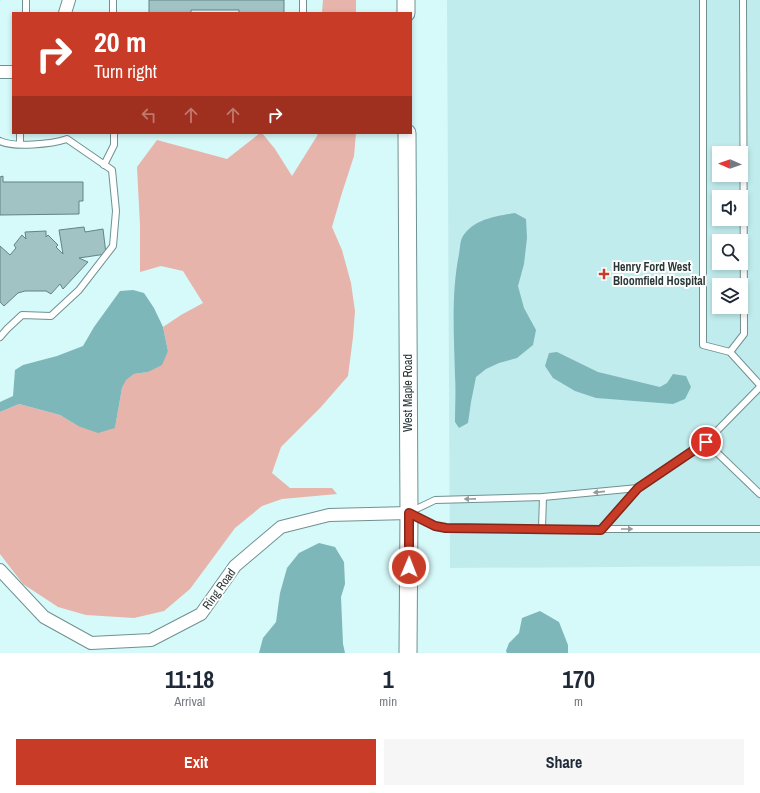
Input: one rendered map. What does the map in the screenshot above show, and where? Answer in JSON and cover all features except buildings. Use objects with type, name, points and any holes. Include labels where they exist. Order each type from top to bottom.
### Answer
[{"type":"main road","points":[[406,0],[406,12]]},
{"type":"main road","name":"West Maple Road","points":[[407,134],[409,513],[408,653]]},
{"type":"street","points":[[65,12],[69,0]]},
{"type":"street","points":[[0,72],[12,72]]},
{"type":"street","name":"Ring Road","points":[[0,570],[44,617],[91,643],[151,640],[201,614],[235,566],[280,527],[329,516],[409,513]]},
{"type":"lane","points":[[26,0],[26,12]]},
{"type":"lane","points":[[113,0],[113,12]]},
{"type":"lane","points":[[303,0],[304,12]]},
{"type":"lane","points":[[601,530],[638,488],[706,442],[760,386],[730,352],[703,345],[702,0]]},
{"type":"lane","points":[[730,352],[744,334],[743,0]]},
{"type":"lane","points":[[20,134],[20,144]]},
{"type":"lane","points":[[104,165],[114,145],[114,134]]},
{"type":"lane","points":[[0,141],[6,144],[56,142],[67,136],[112,170],[116,211],[113,246],[79,290],[52,316],[22,315],[0,338]]},
{"type":"lane","points":[[706,442],[760,494]]},
{"type":"lane","points":[[409,513],[435,500],[543,497],[638,488]]},
{"type":"lane","points":[[542,528],[543,497]]},
{"type":"lane","points":[[409,513],[435,526],[446,528],[542,528],[601,530],[760,529]]},
{"type":"shaded area","points":[[323,0],[356,0],[356,12],[322,12]]},
{"type":"shaded area","name":"Henry Ford West Bloomfield Hospital","points":[[447,0],[760,0],[760,566],[450,568]]},
{"type":"shaded area","points":[[259,134],[263,134],[275,149],[292,176],[318,134],[356,134],[354,156],[332,227],[342,250],[351,283],[355,311],[348,376],[321,407],[281,447],[272,473],[290,488],[332,488],[337,494],[282,499],[262,506],[235,528],[190,589],[164,611],[134,618],[86,615],[58,607],[23,584],[0,554],[0,412],[19,404],[60,415],[78,426],[115,428],[122,388],[125,380],[134,374],[148,372],[168,351],[163,327],[203,303],[183,271],[161,266],[140,272],[140,225],[137,167],[157,140],[227,159]]},
{"type":"shaded area","points":[[515,213],[526,219],[527,238],[524,264],[518,286],[524,308],[536,330],[533,345],[517,358],[499,363],[486,369],[476,377],[468,423],[459,428],[455,422],[454,315],[456,269],[461,240],[468,230],[486,219]]},
{"type":"shaded area","points":[[133,290],[144,293],[154,308],[163,327],[168,351],[162,365],[148,372],[134,374],[126,380],[122,388],[115,428],[98,433],[78,426],[60,415],[19,404],[0,412],[0,402],[13,396],[15,370],[23,365],[57,356],[83,346],[94,327],[120,291]]},
{"type":"shaded area","points":[[557,352],[598,372],[660,387],[667,383],[673,374],[686,376],[691,387],[685,399],[673,404],[596,398],[575,391],[553,378],[545,366],[549,353]]},
{"type":"shaded area","points":[[319,543],[335,547],[344,562],[345,584],[341,597],[343,644],[345,653],[259,653],[263,638],[276,622],[280,593],[287,568],[299,553]]},
{"type":"shaded area","points":[[540,611],[559,622],[568,645],[568,653],[507,653],[506,651],[509,643],[519,633],[522,618]]},
{"type":"place","name":"Henry Ford West Bloomfield Hospital","points":[[604,274]]},
{"type":"route","points":[[409,567],[409,513],[435,526],[446,528],[542,528],[601,530],[638,488],[706,442]]}]
